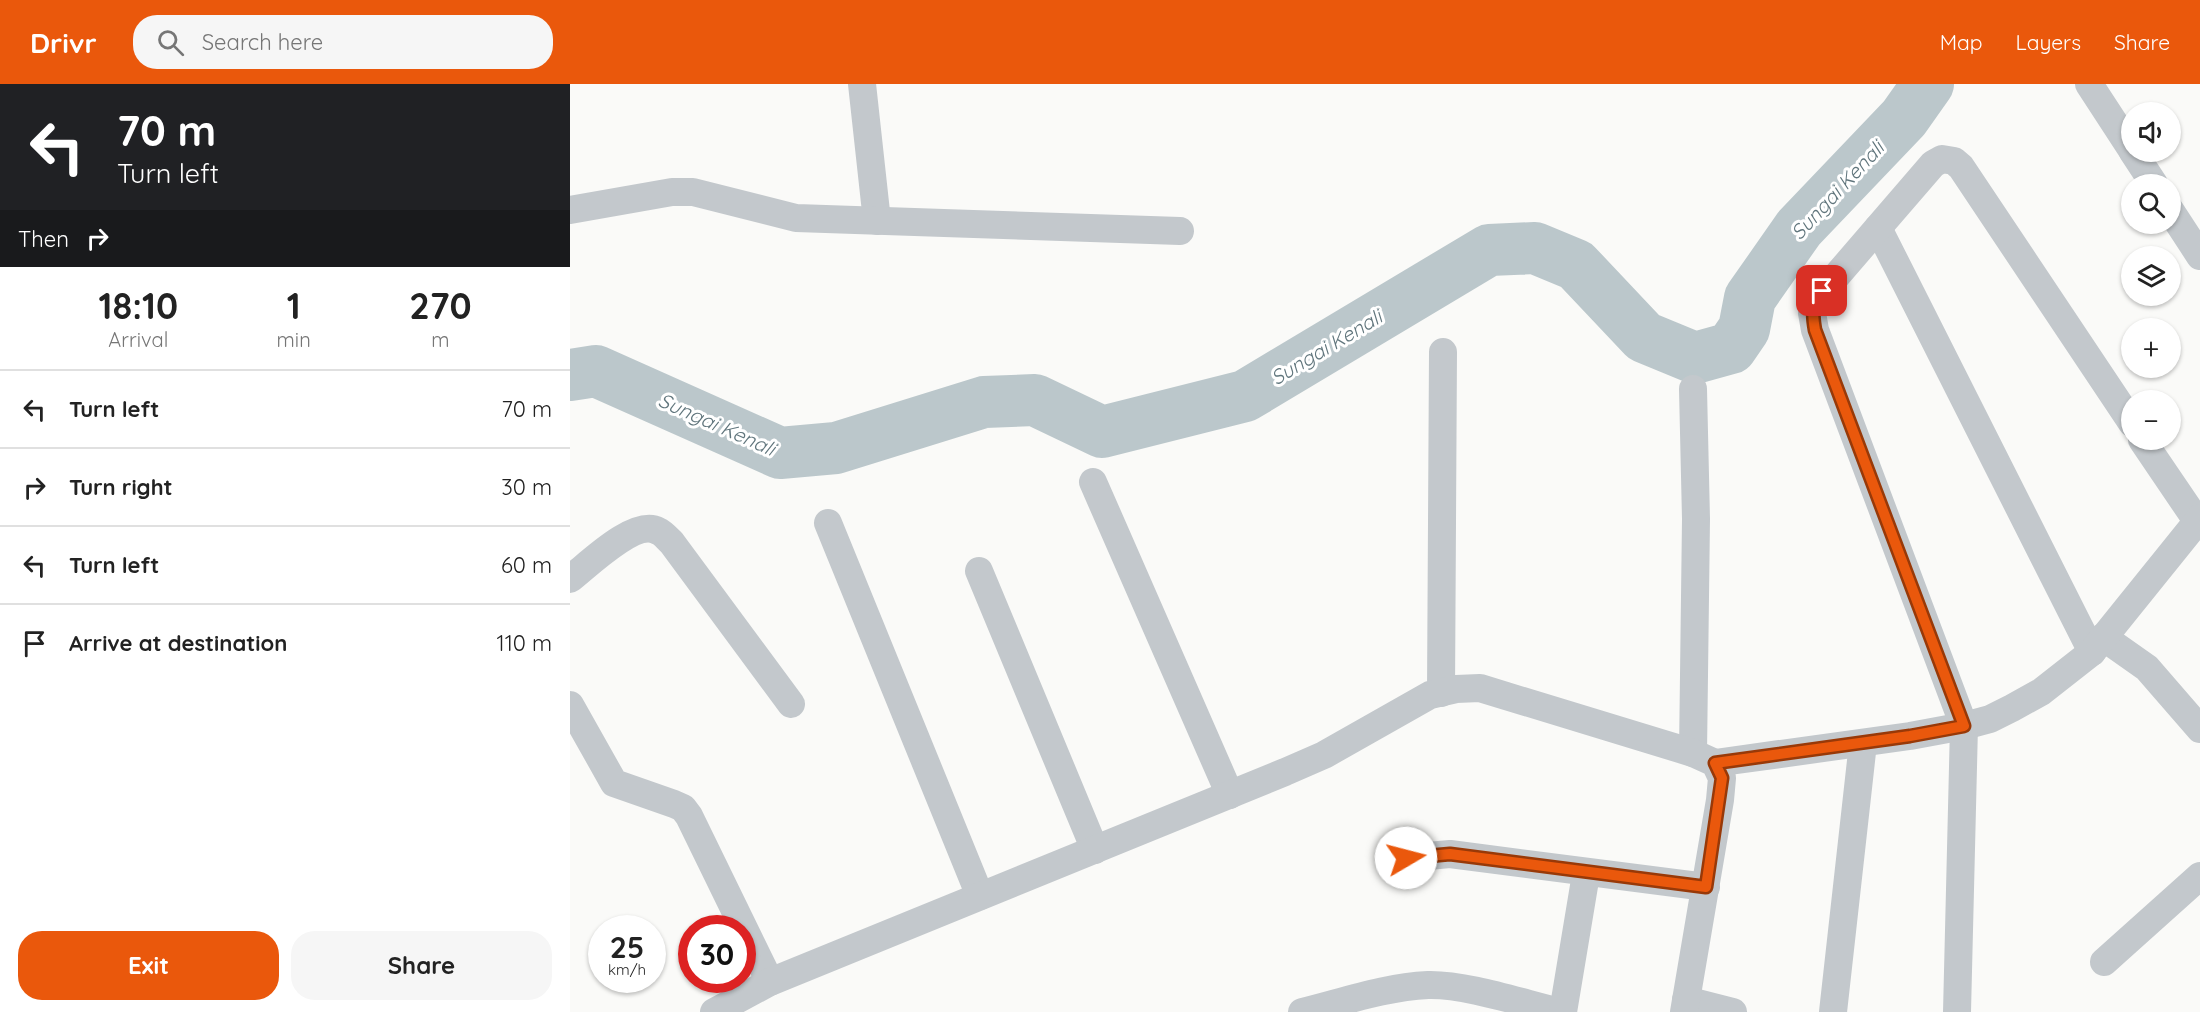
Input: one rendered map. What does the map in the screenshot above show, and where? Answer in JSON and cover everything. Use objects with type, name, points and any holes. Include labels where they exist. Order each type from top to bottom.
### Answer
[{"type":"street","points":[[862,84],[877,221]]},
{"type":"street","points":[[2089,84],[2121,134]]},
{"type":"street","points":[[1957,1012],[1964,726],[1815,330],[1812,313],[1814,302],[1934,164],[1942,159],[1954,161],[1961,167],[2121,407]]},
{"type":"street","points":[[570,210],[672,192],[693,192],[796,218],[1180,231]]},
{"type":"street","points":[[2181,226],[2200,255]]},
{"type":"street","points":[[1878,228],[2097,645],[2147,668],[2198,721]]},
{"type":"street","points":[[1440,693],[1443,352]]},
{"type":"street","points":[[1693,389],[1704,758],[1722,778],[1685,1006],[1733,1012]]},
{"type":"street","points":[[714,1012],[770,982],[1324,755],[1430,695],[1480,688],[1704,758],[1863,743],[1964,726],[1990,719],[2041,692],[2097,645],[2199,520],[2149,450]]},
{"type":"street","points":[[1093,482],[1230,795]]},
{"type":"street","points":[[828,523],[980,896]]},
{"type":"street","points":[[570,579],[624,536],[642,529],[657,530],[672,543],[791,704]]},
{"type":"street","points":[[979,571],[1095,850]]},
{"type":"street","points":[[570,705],[614,783],[675,804],[683,808],[689,816],[770,982]]},
{"type":"street","points":[[1833,1012],[1863,743]]},
{"type":"street","points":[[1406,858],[1450,854],[1586,874],[1706,887]]},
{"type":"street","points":[[1302,1012],[1395,988],[1430,985],[1460,989],[1561,1012],[1586,874]]},
{"type":"street","points":[[2104,962],[2200,876]]},
{"type":"waterway","name":"Sungai Kenali","points":[[570,375],[596,371],[780,453],[836,448],[984,402],[1035,400],[1102,432],[1245,396],[1489,250],[1535,248],[1576,265],[1644,337],[1695,358],[1731,348],[1744,329],[1750,298],[1799,228],[1904,118],[1928,84]]},
{"type":"route","points":[[1406,858],[1450,854],[1586,874],[1706,887],[1722,778],[1715,763],[1910,736],[1964,726],[1815,330],[1812,313],[1814,302],[1822,291]]}]
